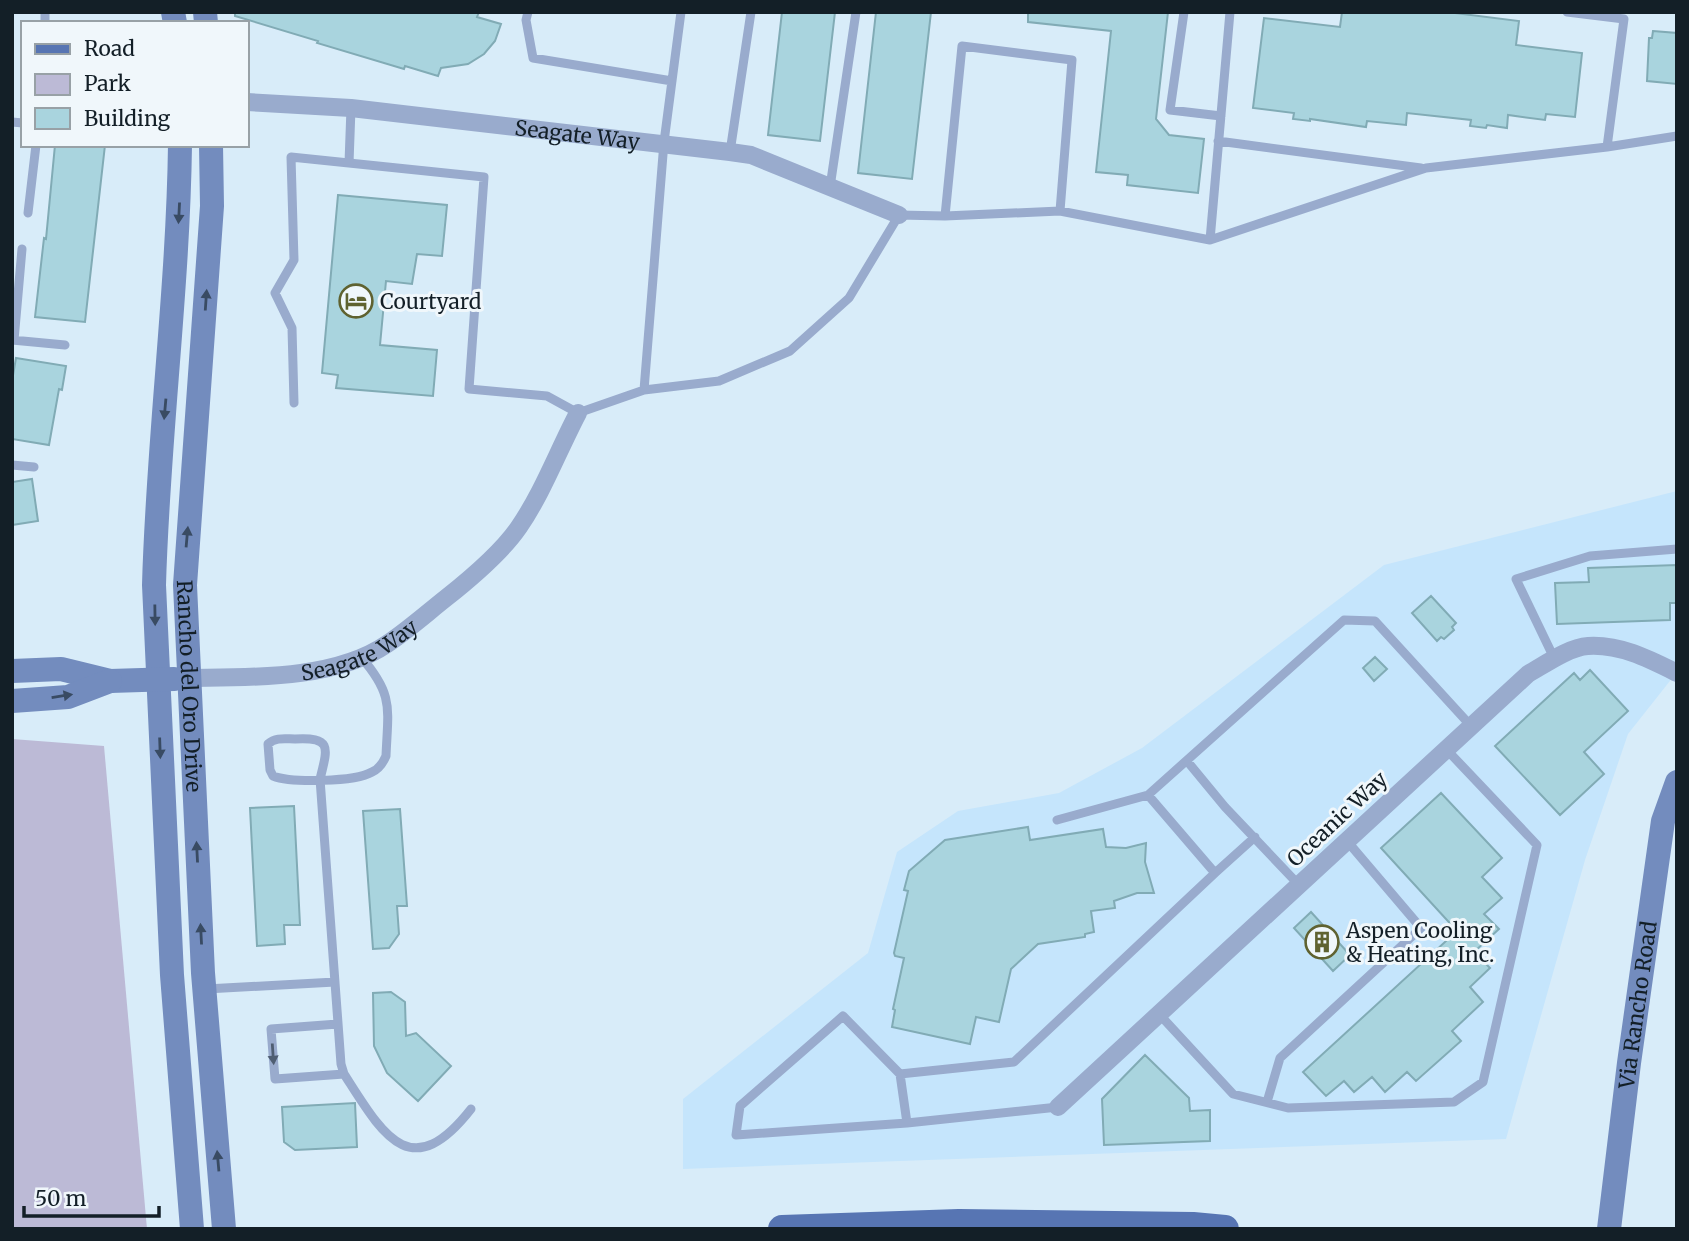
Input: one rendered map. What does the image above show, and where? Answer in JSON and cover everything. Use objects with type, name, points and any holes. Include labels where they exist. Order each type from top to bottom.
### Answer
[{"type":"main road","name":"Rancho del Oro Drive","points":[[180,147],[178,232],[156,524],[154,585],[172,975],[192,1229]]},
{"type":"main road","name":"Rancho del Oro Drive","points":[[211,147],[212,206],[186,551],[189,678],[204,990],[224,1229]]},
{"type":"main road","points":[[12,671],[61,669],[110,681]]},
{"type":"main road","name":"Seagate Way","points":[[110,681],[189,678]]},
{"type":"main road","points":[[12,701],[68,697],[110,681]]},
{"type":"main road","name":"Via Rancho Road","points":[[1609,1229],[1663,821],[1677,782]]},
{"type":"main road","points":[[782,1229],[959,1223],[1193,1226],[1225,1229]]},
{"type":"street","name":"Seagate Way","points":[[248,102],[351,108],[664,142],[751,155],[899,215]]},
{"type":"street","name":"Seagate Way","points":[[189,678],[292,673],[332,666],[361,657],[386,645],[474,576],[519,529],[578,413]]},
{"type":"street","name":"Oceanic Way","points":[[1058,1107],[1528,674],[1554,658],[1586,646],[1625,649],[1677,673]]},
{"type":"lane","points":[[528,12],[526,20],[533,58],[672,81]]},
{"type":"lane","points":[[644,390],[664,142],[681,12]]},
{"type":"lane","points":[[730,152],[751,12]]},
{"type":"lane","points":[[830,187],[856,12]]},
{"type":"lane","points":[[1184,12],[1170,110],[1221,116]]},
{"type":"lane","points":[[1210,240],[1230,12]]},
{"type":"lane","points":[[1567,12],[1624,19],[1607,147]]},
{"type":"lane","points":[[946,216],[962,46],[1072,60],[1060,211]]},
{"type":"lane","points":[[349,163],[351,108]]},
{"type":"lane","points":[[294,403],[292,328],[275,293],[294,260],[291,157],[484,177],[469,389],[547,396],[578,413],[644,390],[719,381],[790,351],[849,298],[899,215],[946,216],[1060,211],[1210,240],[1426,168],[1677,136]]},
{"type":"lane","points":[[1218,141],[1426,168]]},
{"type":"lane","points":[[28,213],[36,147]]},
{"type":"lane","points":[[22,249],[13,340],[65,345]]},
{"type":"lane","points":[[12,465],[34,467]]},
{"type":"lane","points":[[1554,658],[1516,579],[1590,556],[1677,549]]},
{"type":"lane","points":[[1057,820],[1148,795],[1344,620],[1375,621],[1471,726]]},
{"type":"lane","points":[[361,657],[378,677],[386,695],[386,756],[383,764],[372,773],[358,777],[320,779],[282,779],[273,776],[270,770],[268,744],[277,739],[316,738],[327,754],[320,779],[341,1064],[344,1074],[388,1137],[404,1147],[425,1148],[440,1140],[455,1129],[471,1108]]},
{"type":"lane","points":[[1159,1014],[1233,1094],[1288,1108],[1454,1102],[1483,1082],[1537,845],[1446,749]]},
{"type":"lane","points":[[1187,761],[1225,807],[1299,885]]},
{"type":"lane","points":[[1148,795],[1214,873]]},
{"type":"lane","points":[[900,1074],[1014,1062],[1255,837]]},
{"type":"lane","points":[[1267,1102],[1280,1058],[1421,928],[1347,841]]},
{"type":"lane","points":[[204,990],[335,982]]},
{"type":"lane","points":[[907,1123],[900,1074],[843,1016],[740,1105],[736,1135],[907,1123],[1058,1107]]},
{"type":"lane","points":[[338,1024],[271,1029],[275,1079],[344,1074]]},
{"type":"shaded area","points":[[1677,491],[1677,672],[1628,734],[1585,860],[1506,1139],[683,1169],[683,1099],[868,953],[897,852],[958,811],[1059,793],[1142,748],[1384,565]]},
{"type":"green space","points":[[12,739],[104,746],[147,1229],[12,1229]]},
{"type":"building","points":[[235,12],[479,12],[477,17],[501,24],[495,41],[484,54],[468,64],[441,68],[438,76],[405,66],[404,69],[317,43],[318,41],[235,16]]},
{"type":"building","points":[[782,12],[835,12],[820,141],[768,135]]},
{"type":"building","points":[[876,12],[931,12],[912,179],[858,173]]},
{"type":"building","points":[[1028,12],[1168,12],[1156,119],[1169,135],[1204,139],[1198,193],[1127,185],[1128,175],[1096,172],[1111,31],[1028,22]]},
{"type":"building","points":[[1342,12],[1447,12],[1519,21],[1516,45],[1582,53],[1575,117],[1546,114],[1545,120],[1508,115],[1507,128],[1487,125],[1486,128],[1470,126],[1471,120],[1407,113],[1406,125],[1367,121],[1366,127],[1293,119],[1294,113],[1253,108],[1264,18],[1340,27]]},
{"type":"building","points":[[1653,31],[1677,33],[1677,84],[1647,81],[1649,38],[1652,38]]},
{"type":"building","points":[[55,147],[105,147],[85,322],[35,317],[44,238],[46,239]]},
{"type":"building","name":"Courtyard","points":[[338,195],[447,205],[442,256],[417,254],[412,284],[386,281],[380,345],[437,350],[433,396],[336,388],[338,375],[322,373]]},
{"type":"building","points":[[16,358],[66,366],[49,445],[12,439],[12,381]]},
{"type":"building","points":[[32,479],[38,521],[12,525],[12,482]]},
{"type":"building","points":[[1677,565],[1677,603],[1670,603],[1670,620],[1557,624],[1555,583],[1589,582],[1588,568]]},
{"type":"building","points":[[1431,596],[1456,623],[1452,627],[1454,630],[1444,639],[1441,637],[1437,641],[1412,613]]},
{"type":"building","points":[[1375,657],[1387,669],[1374,681],[1363,668]]},
{"type":"building","points":[[1590,670],[1628,711],[1584,752],[1604,774],[1560,815],[1495,746],[1574,673],[1580,680]]},
{"type":"building","points":[[1441,793],[1502,858],[1482,877],[1502,898],[1484,914],[1499,929],[1474,952],[1490,968],[1470,987],[1483,1002],[1452,1031],[1461,1041],[1416,1081],[1407,1072],[1385,1092],[1372,1077],[1354,1092],[1344,1081],[1326,1096],[1303,1072],[1457,931],[1381,848]]},
{"type":"building","points":[[294,806],[300,925],[284,925],[285,944],[257,946],[250,808]]},
{"type":"building","points":[[400,809],[407,906],[397,906],[399,934],[389,948],[373,949],[363,811]]},
{"type":"building","points":[[1028,827],[1030,840],[1103,829],[1106,847],[1126,848],[1146,843],[1145,862],[1154,893],[1137,893],[1114,901],[1115,908],[1091,911],[1094,932],[1085,934],[1085,937],[1038,944],[1011,969],[999,1022],[976,1017],[970,1044],[892,1027],[904,958],[895,956],[894,953],[908,891],[904,890],[909,871],[945,840]]},
{"type":"building","name":"Aspen Cooling & Heating, Inc.","points":[[1311,912],[1350,955],[1333,971],[1294,928]]},
{"type":"building","points":[[391,992],[405,1002],[406,1036],[416,1033],[451,1066],[418,1101],[387,1073],[374,1046],[373,993]]},
{"type":"building","points":[[1145,1055],[1189,1098],[1190,1111],[1210,1110],[1210,1141],[1104,1145],[1102,1099]]},
{"type":"building","points":[[355,1103],[357,1147],[295,1150],[284,1142],[282,1107]]},
{"type":"place","name":"Courtyard","points":[[356,301]]},
{"type":"place","name":"Aspen Cooling & Heating, Inc.","points":[[1322,942]]}]
